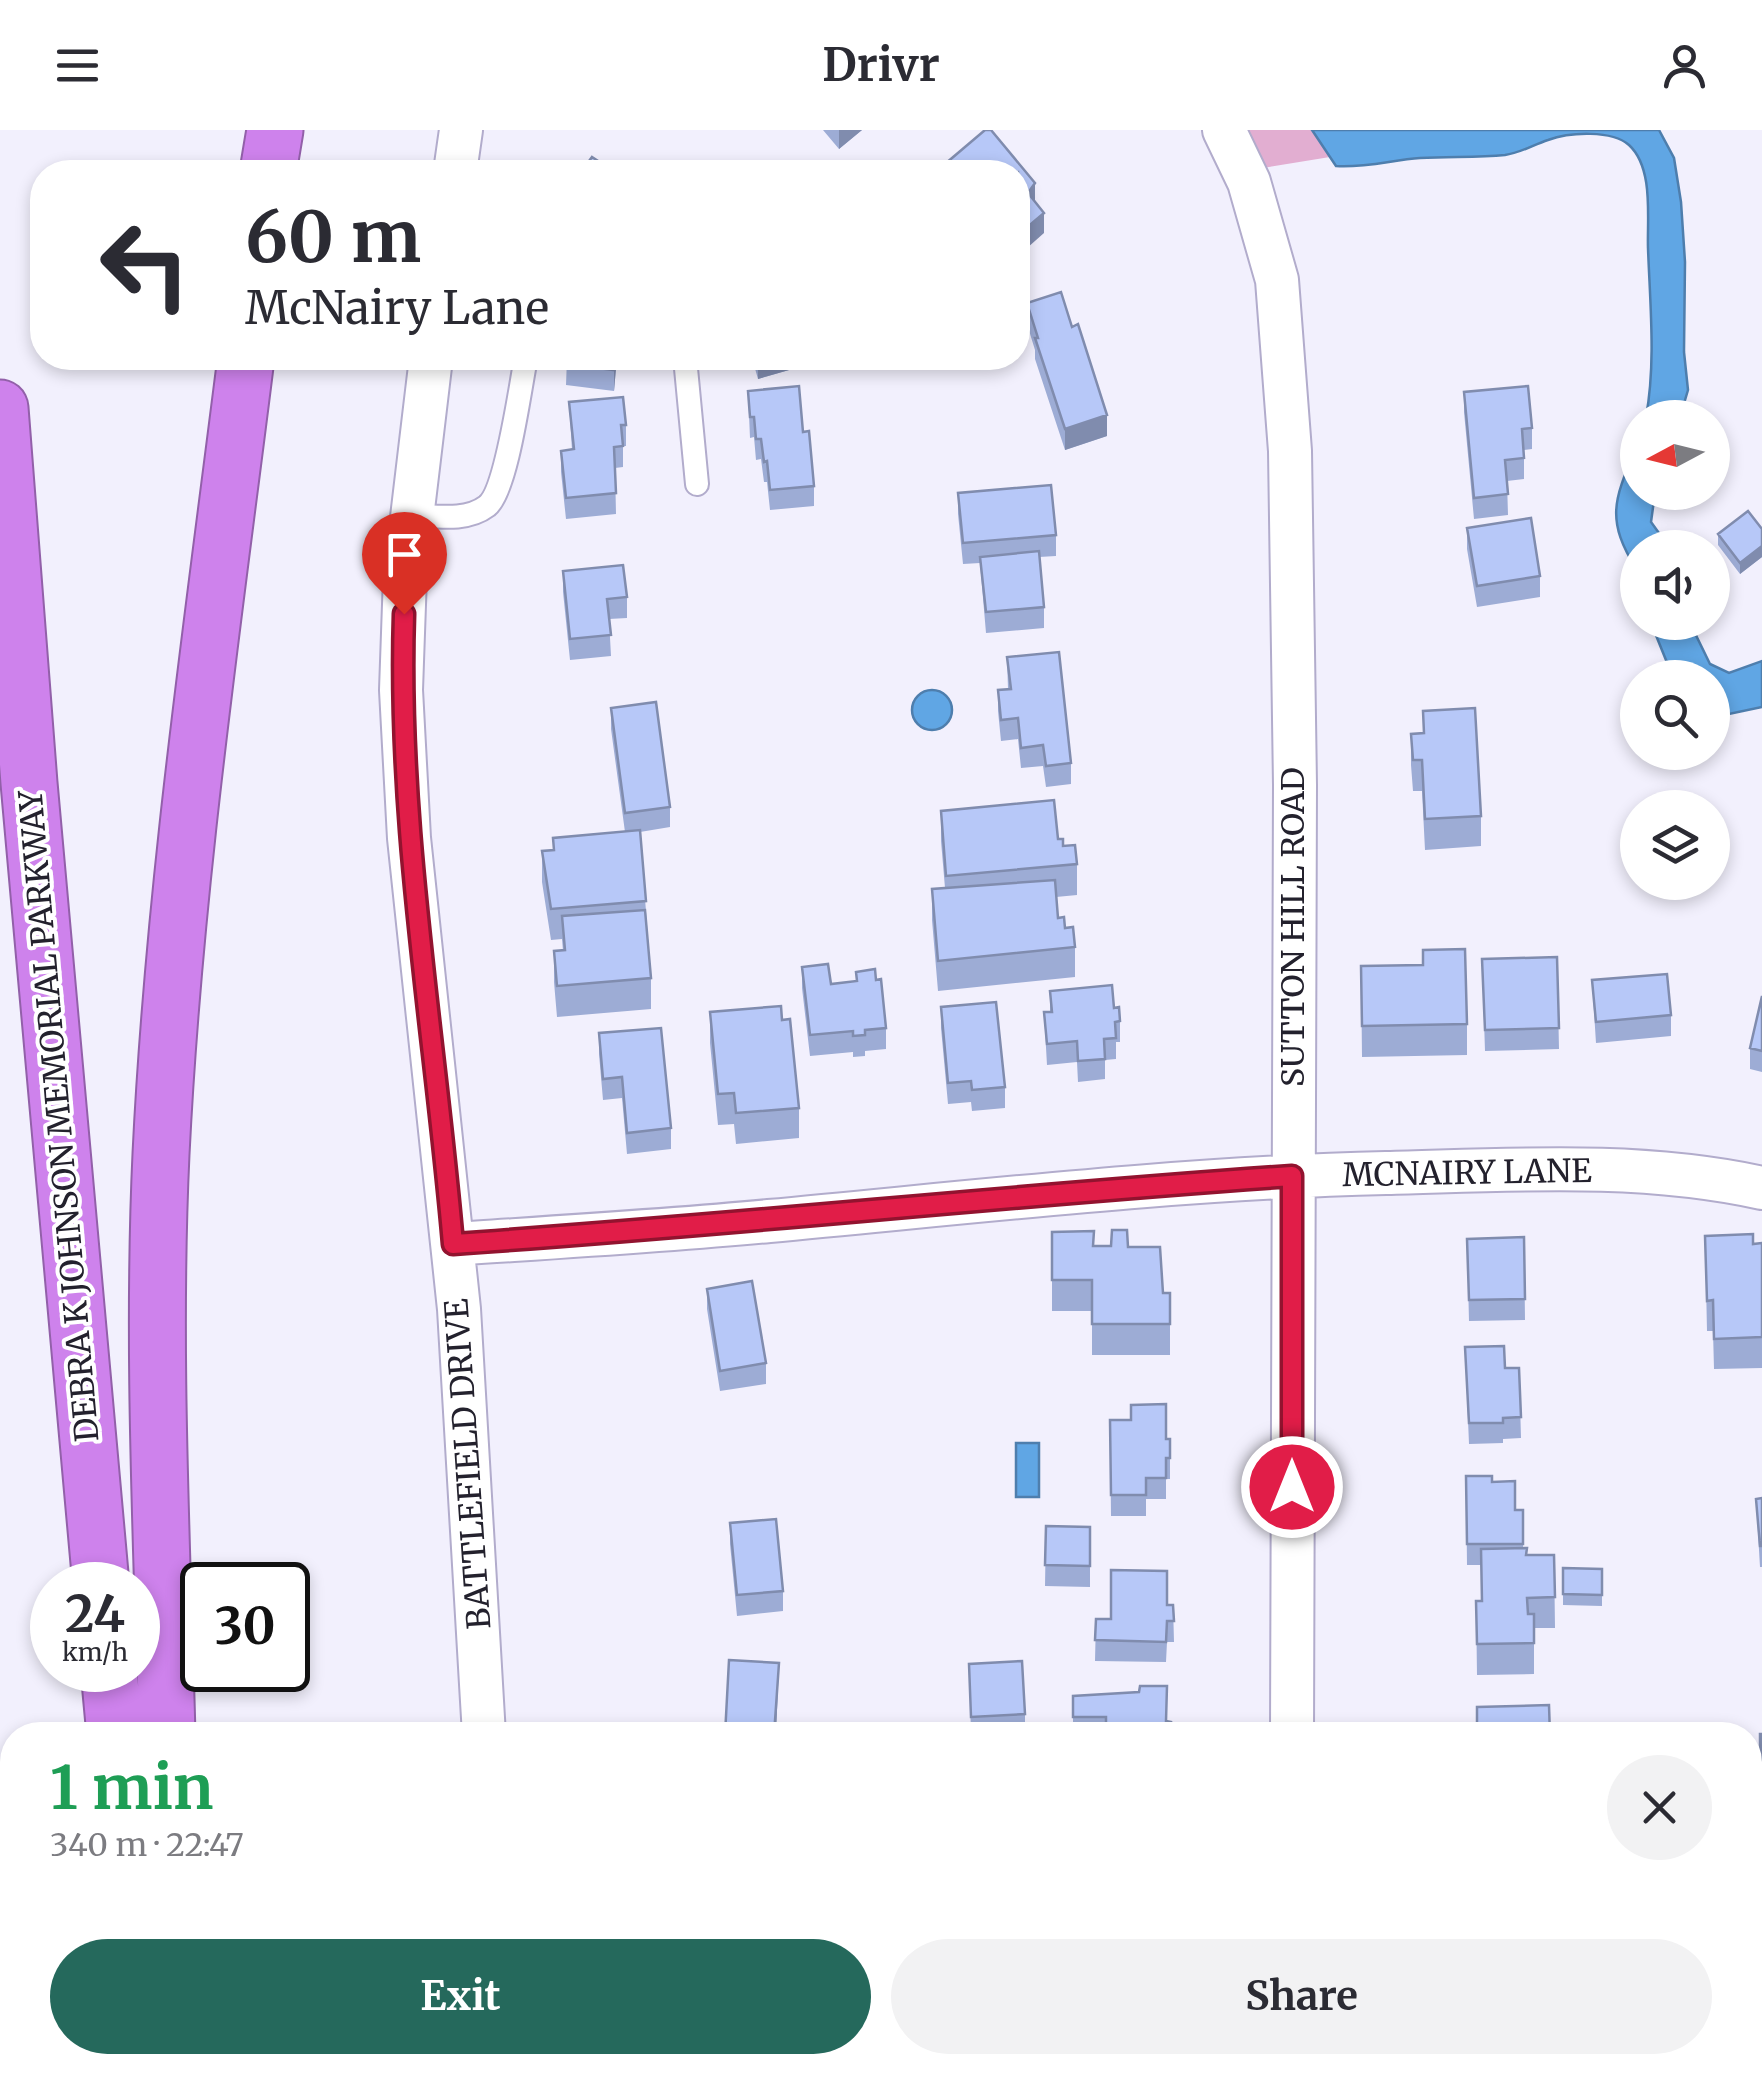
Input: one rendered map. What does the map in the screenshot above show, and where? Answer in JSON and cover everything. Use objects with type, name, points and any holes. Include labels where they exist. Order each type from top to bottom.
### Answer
[{"type":"highway","points":[[269,160],[273,130]]},
{"type":"highway","points":[[167,1722],[160,1465],[161,1156],[185,856],[245,370]]},
{"type":"highway","name":"DEBRA K JOHNSON MEMORIAL PARKWAY","points":[[0,408],[29,783],[99,1562]]},
{"type":"highway","points":[[111,1692],[114,1722]]},
{"type":"street","points":[[457,160],[461,130]]},
{"type":"street","name":"SUTTON HILL ROAD","points":[[1224,130],[1249,182],[1278,280],[1290,451],[1294,785],[1292,1722]]},
{"type":"street","name":"BATTLEFIELD DRIVE","points":[[430,370],[405,576],[402,690],[409,838],[453,1244],[467,1421],[483,1722]]},
{"type":"street","name":"MCNAIRY LANE","points":[[453,1244],[765,1222],[1082,1190],[1292,1176],[1554,1169],[1647,1172],[1762,1188]]},
{"type":"lane","points":[[412,515],[468,515],[494,498],[524,370]]},
{"type":"lane","points":[[686,370],[698,484]]},
{"type":"shaded area","points":[[1224,130],[1496,130],[1244,171]]},
{"type":"water","points":[[1312,130],[1659,130],[1674,158],[1681,202],[1688,390],[1685,400],[1649,400],[1652,355],[1648,194],[1637,155],[1622,140],[1579,134],[1557,137],[1505,155],[1336,166]]},
{"type":"water","points":[[1620,490],[1620,510],[1653,510],[1651,522],[1657,530],[1620,530],[1620,536],[1616,508]]},
{"type":"water","points":[[1658,640],[1698,640],[1708,660],[1666,660]]},
{"type":"water","points":[[1762,661],[1762,707],[1730,714],[1730,673]]},
{"type":"water","points":[[932,690],[946,696],[952,710],[946,724],[932,730],[918,724],[912,710],[918,696]]},
{"type":"water","points":[[1016,1443],[1039,1443],[1039,1497],[1016,1497]]},
{"type":"building","points":[[985,130],[991,130],[1016,160],[950,160]]},
{"type":"building","points":[[1030,196],[1044,213],[1030,225]]},
{"type":"building","points":[[1061,292],[1072,327],[1078,324],[1107,415],[1065,429],[1035,338],[1030,302]]},
{"type":"building","points":[[799,386],[803,432],[809,431],[814,486],[770,490],[761,439],[756,439],[754,417],[750,417],[748,391]]},
{"type":"building","points":[[1528,386],[1532,428],[1522,429],[1524,458],[1505,460],[1508,494],[1474,498],[1464,392]]},
{"type":"building","points":[[623,397],[623,446],[614,447],[616,493],[566,498],[561,451],[574,449],[569,402]]},
{"type":"building","points":[[1051,485],[1056,535],[963,543],[958,493]]},
{"type":"building","points":[[1748,511],[1762,529],[1762,546],[1740,563],[1730,550],[1730,530],[1723,530]]},
{"type":"building","points":[[1531,518],[1540,576],[1477,586],[1467,528]]},
{"type":"building","points":[[1039,551],[1044,607],[986,612],[980,557]]},
{"type":"building","points":[[623,565],[627,597],[607,599],[611,635],[570,639],[563,571]]},
{"type":"building","points":[[1059,652],[1071,763],[1046,766],[1043,745],[1021,748],[1018,718],[1001,720],[998,690],[1011,689],[1007,657]]},
{"type":"building","points":[[656,702],[670,807],[625,813],[611,708]]},
{"type":"building","points":[[1475,708],[1481,816],[1425,819],[1422,760],[1413,760],[1411,734],[1424,733],[1423,711]]},
{"type":"building","points":[[1054,800],[1058,839],[1063,839],[1063,846],[1075,845],[1077,864],[946,876],[941,811]]},
{"type":"building","points":[[640,830],[646,901],[551,909],[542,851],[554,850],[553,838]]},
{"type":"building","points":[[1055,880],[1058,918],[1064,917],[1065,928],[1073,927],[1075,947],[938,961],[932,889]]},
{"type":"building","points":[[645,910],[651,978],[557,986],[554,951],[565,950],[562,916]]},
{"type":"building","points":[[1465,949],[1467,1024],[1362,1026],[1361,966],[1423,965],[1423,950]]},
{"type":"building","points":[[1557,957],[1559,1028],[1485,1030],[1482,959]]},
{"type":"building","points":[[828,964],[831,984],[857,981],[856,972],[875,969],[876,980],[881,979],[886,1028],[865,1030],[865,1035],[853,1036],[853,1031],[810,1035],[802,967]]},
{"type":"building","points":[[1667,974],[1671,1015],[1596,1022],[1592,980]]},
{"type":"building","points":[[1112,985],[1114,1008],[1119,1007],[1120,1021],[1115,1022],[1116,1038],[1104,1039],[1105,1059],[1078,1061],[1077,1041],[1047,1044],[1044,1012],[1052,1012],[1050,991]]},
{"type":"building","points":[[1762,996],[1762,1051],[1750,1048]]},
{"type":"building","points":[[996,1002],[1005,1087],[972,1090],[971,1081],[948,1083],[941,1007]]},
{"type":"building","points":[[781,1006],[782,1020],[790,1019],[799,1108],[736,1113],[734,1093],[718,1094],[710,1012]]},
{"type":"building","points":[[661,1028],[671,1128],[627,1133],[622,1077],[603,1079],[599,1033]]},
{"type":"building","points":[[1112,1230],[1127,1230],[1128,1247],[1160,1247],[1163,1293],[1170,1293],[1170,1324],[1092,1324],[1092,1280],[1052,1280],[1052,1232],[1094,1231],[1093,1246],[1111,1246]]},
{"type":"building","points":[[1753,1234],[1753,1244],[1762,1243],[1762,1337],[1714,1339],[1713,1300],[1707,1301],[1705,1236]]},
{"type":"building","points":[[1524,1237],[1525,1299],[1469,1300],[1467,1239]]},
{"type":"building","points":[[752,1281],[766,1363],[720,1371],[707,1289]]},
{"type":"building","points":[[1504,1346],[1505,1368],[1519,1368],[1521,1417],[1503,1418],[1503,1423],[1469,1423],[1465,1347]]},
{"type":"building","points":[[1166,1404],[1170,1458],[1166,1458],[1166,1478],[1146,1478],[1146,1495],[1111,1495],[1110,1420],[1131,1420],[1131,1405]]},
{"type":"building","points":[[1466,1476],[1492,1476],[1492,1482],[1515,1481],[1515,1510],[1523,1510],[1523,1544],[1467,1544]]},
{"type":"building","points":[[1762,1498],[1762,1546],[1760,1546],[1756,1499]]},
{"type":"building","points":[[776,1519],[783,1591],[737,1595],[730,1523]]},
{"type":"building","points":[[1046,1526],[1090,1527],[1090,1566],[1045,1565]]},
{"type":"building","points":[[1527,1548],[1526,1555],[1554,1555],[1555,1597],[1527,1598],[1528,1614],[1534,1614],[1534,1643],[1477,1644],[1476,1601],[1482,1601],[1481,1549]]},
{"type":"building","points":[[1563,1568],[1602,1569],[1602,1595],[1563,1594]]},
{"type":"building","points":[[1111,1570],[1167,1571],[1167,1605],[1173,1605],[1174,1621],[1167,1621],[1166,1642],[1095,1640],[1096,1619],[1111,1619]]},
{"type":"building","points":[[729,1660],[779,1663],[775,1722],[726,1722]]},
{"type":"building","points":[[1022,1661],[1025,1714],[971,1717],[969,1664]]},
{"type":"building","points":[[1140,1686],[1167,1686],[1166,1721],[1171,1722],[1106,1722],[1106,1717],[1073,1717],[1073,1696],[1139,1692]]},
{"type":"building","points":[[1549,1705],[1550,1722],[1477,1722],[1477,1707]]},
{"type":"route","points":[[404,614],[402,690],[409,838],[453,1244],[765,1222],[1082,1190],[1292,1176],[1292,1487]]}]
